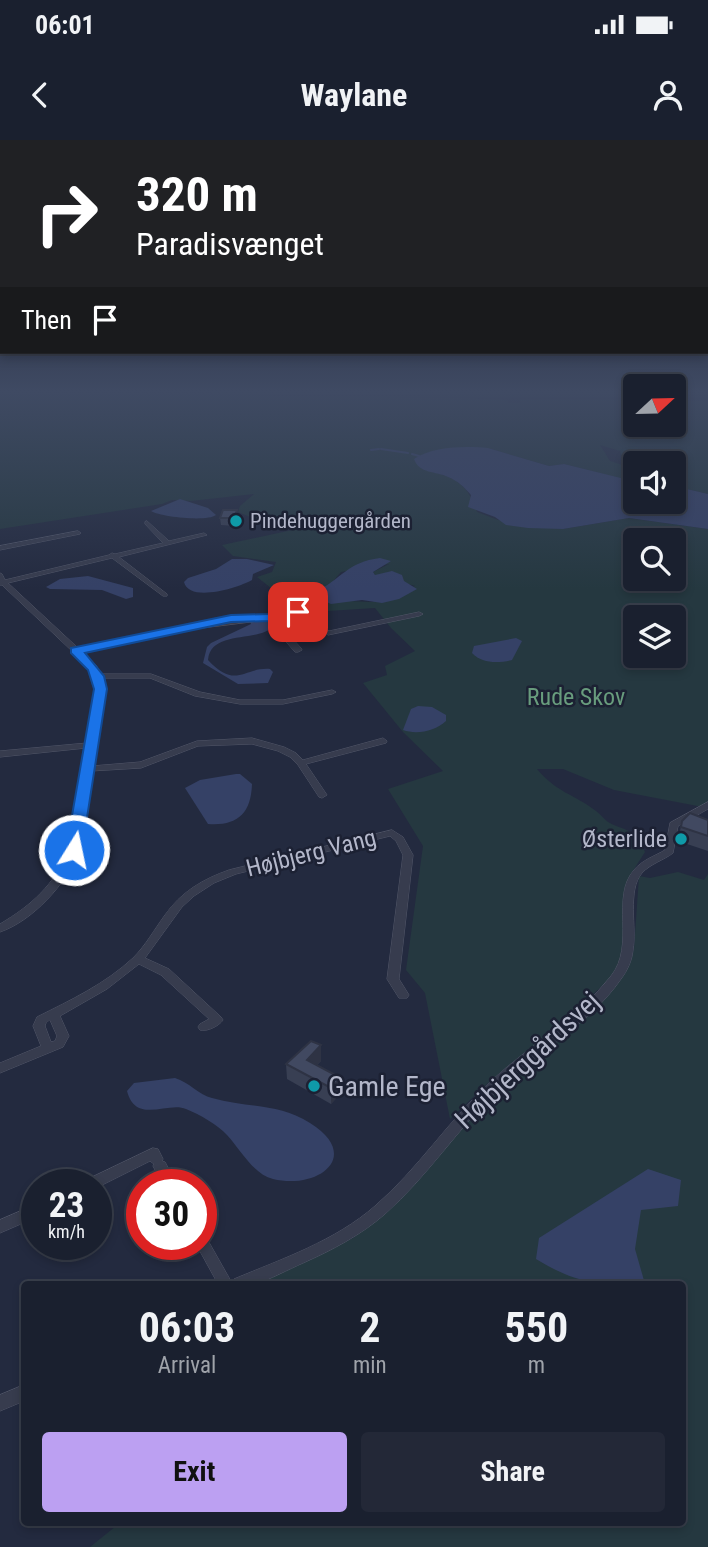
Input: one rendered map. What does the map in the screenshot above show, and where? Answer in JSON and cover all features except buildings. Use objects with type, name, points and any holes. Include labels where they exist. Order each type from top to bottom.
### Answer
[{"type":"street","points":[[147,523],[166,542]]},
{"type":"street","points":[[0,548],[78,533]]},
{"type":"street","points":[[1,580],[204,535]]},
{"type":"street","points":[[112,555],[165,595]]},
{"type":"street","points":[[0,929],[42,901],[67,868],[74,850],[100,689],[98,676],[76,651],[1,580]]},
{"type":"street","points":[[76,651],[231,619],[269,618],[303,612],[328,633],[419,614]]},
{"type":"street","points":[[269,618],[298,650]]},
{"type":"street","points":[[98,676],[151,676],[198,694],[240,702],[283,702],[332,692]]},
{"type":"street","points":[[88,769],[141,765],[197,744],[233,740],[268,744],[293,755],[322,795]]},
{"type":"street","points":[[301,763],[383,741]]},
{"type":"street","points":[[0,754],[91,745]]},
{"type":"street","name":"Højbjerggårdsvej","points":[[246,1281],[346,1235],[379,1211],[495,1085],[569,1025],[617,978],[629,948],[631,890],[635,875],[670,851],[673,825],[704,807]]},
{"type":"street","name":"Højbjerg Vang","points":[[53,1014],[87,997],[138,959],[157,937],[177,906],[192,891],[211,880],[307,852],[391,833],[400,839],[408,855],[393,979],[403,995]]},
{"type":"street","points":[[138,959],[165,972],[217,1020],[204,1027]]},
{"type":"street","points":[[0,1068],[47,1049],[59,1044],[63,1037],[53,1014],[41,1020],[39,1026],[47,1049]]},
{"type":"street","points":[[112,1174],[153,1153],[161,1169]]},
{"type":"street","points":[[0,1227],[21,1217]]},
{"type":"street","points":[[212,1260],[223,1281]]},
{"type":"street","points":[[0,1404],[21,1395]]},
{"type":"green space","name":"Rude Skov","points":[[0,458],[426,458],[425,470],[458,482],[469,494],[477,512],[498,520],[563,529],[629,518],[708,529],[708,808],[614,790],[563,769],[537,769],[552,783],[588,805],[608,822],[634,834],[645,852],[631,874],[627,889],[621,961],[612,976],[567,1020],[488,1083],[450,1119],[425,993],[406,970],[423,846],[388,789],[443,771],[403,732],[363,683],[387,675],[385,666],[415,651],[375,608],[313,612],[291,604],[257,577],[272,572],[276,562],[233,556],[222,545],[297,529],[299,523],[257,520],[238,512],[240,506],[254,494],[191,501],[172,500],[162,504],[0,529]],"holes":[[[389,564],[373,572],[375,575],[415,586],[372,602],[349,601],[315,592],[330,585],[341,572]]]},
{"type":"green space","name":"Rude Skov","points":[[521,458],[608,458],[623,465],[623,479],[564,464],[549,466]]},
{"type":"green space","name":"Rude Skov","points":[[686,458],[708,458],[708,494],[686,489]]},
{"type":"green space","points":[[678,872],[704,880],[708,874],[708,1547],[90,1547],[116,1526],[686,1526],[686,1281],[259,1281],[353,1238],[386,1212],[452,1135],[496,1091],[573,1028],[630,964],[634,949],[639,876],[650,878]]},
{"type":"water","points":[[417,458],[521,458],[549,466],[564,464],[623,479],[623,514],[686,514],[686,489],[708,494],[708,529],[629,518],[563,529],[506,525],[495,517],[468,507],[471,495],[455,480],[424,470],[414,459]]},
{"type":"water","points":[[180,499],[208,508],[216,515],[184,518],[151,511]]},
{"type":"water","points":[[380,558],[391,561],[373,572],[375,575],[392,571],[402,575],[404,581],[417,589],[399,599],[382,603],[362,600],[331,604],[317,598],[315,592],[352,567]]},
{"type":"water","points":[[232,559],[247,559],[274,565],[253,574],[252,580],[226,590],[195,592],[184,582],[188,578],[216,569]]},
{"type":"water","points":[[88,576],[133,588],[133,597],[126,599],[102,590],[46,587],[60,579]]},
{"type":"water","points":[[250,621],[269,622],[269,630],[223,641],[211,651],[208,660],[218,669],[233,676],[270,669],[273,672],[268,683],[238,684],[203,663],[207,647],[211,643],[251,624]]},
{"type":"water","points":[[516,638],[522,641],[512,660],[486,661],[472,653],[474,646]]},
{"type":"water","points":[[418,706],[432,707],[446,715],[446,721],[426,731],[403,730],[411,709]]},
{"type":"water","points":[[240,774],[252,784],[249,803],[234,820],[208,824],[185,788],[200,780]]},
{"type":"water","points":[[175,1078],[212,1098],[286,1112],[310,1123],[325,1135],[333,1147],[333,1158],[328,1168],[305,1180],[273,1179],[253,1167],[227,1135],[208,1120],[179,1107],[145,1110],[131,1101],[127,1091],[134,1083]]},
{"type":"water","points":[[648,1169],[681,1180],[678,1206],[641,1210],[635,1249],[644,1281],[588,1281],[564,1274],[536,1259],[539,1238]]},
{"type":"place","name":"Pindehuggergården","points":[[236,521]]},
{"type":"place","name":"Østerlide","points":[[681,839]]},
{"type":"place","name":"Gamle Ege","points":[[314,1086]]},
{"type":"route","points":[[74,850],[100,689],[93,667],[76,651],[231,619],[269,618],[298,612]]}]
